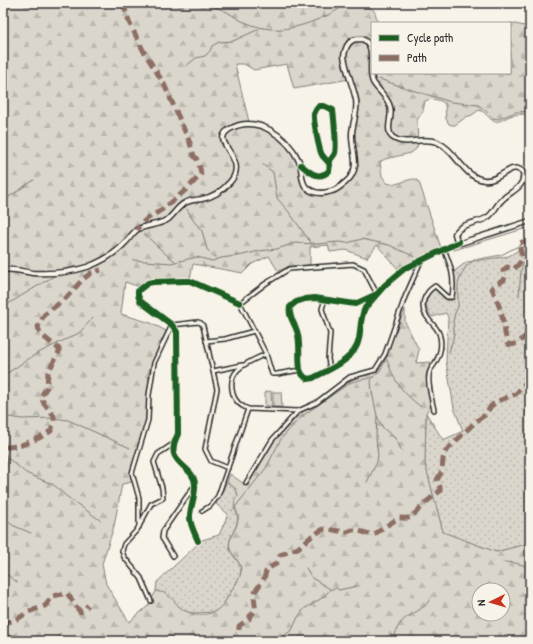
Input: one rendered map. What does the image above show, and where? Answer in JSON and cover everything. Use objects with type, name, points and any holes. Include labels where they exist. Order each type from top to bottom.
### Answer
[{"type":"main road","points":[[3,270],[11,269],[32,273],[46,273],[88,267],[116,252],[137,230],[166,220],[185,203],[206,198],[220,192],[231,181],[236,173],[236,165],[225,145],[225,133],[228,130],[238,126],[247,124],[258,125],[279,135],[289,145],[301,165],[304,185],[309,190],[325,193],[333,191],[343,185],[355,170],[352,131],[357,105],[344,53],[347,46],[351,42],[358,39],[363,40],[371,51],[370,72],[372,79],[388,101],[391,117],[389,129],[392,137],[400,141],[428,140],[438,143],[445,147],[471,174],[481,179],[496,179],[515,168],[520,169],[523,172],[524,179],[522,184],[502,199],[489,217],[458,229],[455,234],[457,240],[467,241],[530,221]]},
{"type":"street","points":[[301,165],[317,176],[321,176],[329,171],[330,165],[330,161],[335,154],[333,110],[320,106],[314,113],[314,122],[322,154],[330,165]]},
{"type":"street","points":[[377,294],[355,304],[316,298],[296,302],[290,307],[290,318],[297,331],[300,370],[303,376],[308,379],[340,364],[355,350],[359,340],[364,308],[377,294],[385,285],[404,269],[448,247],[457,240]]},
{"type":"street","points":[[434,410],[429,383],[429,372],[436,362],[440,352],[441,338],[438,329],[424,313],[423,300],[428,291],[435,286],[447,298],[452,297],[452,266],[444,249]]},
{"type":"street","points":[[246,483],[272,440],[298,411],[316,403],[350,377],[375,370],[385,354],[405,297],[420,261]]},
{"type":"street","points":[[240,303],[265,284],[289,269],[353,264],[364,269],[377,294]]},
{"type":"street","points":[[152,601],[141,578],[122,553],[124,544],[135,533],[151,504],[163,498],[162,488],[154,462],[158,454],[173,444],[178,434],[177,332],[172,325],[140,300],[138,291],[153,282],[190,281],[240,303],[266,354],[272,374],[300,370]]},
{"type":"street","points":[[325,299],[322,309],[324,319],[330,333],[328,358],[330,369]]},
{"type":"street","points":[[172,325],[201,323],[203,326],[217,389],[206,449],[211,461],[228,468]]},
{"type":"street","points":[[138,527],[139,498],[132,473],[148,420],[154,363],[172,325]]},
{"type":"street","points":[[206,341],[225,339],[254,331]]},
{"type":"street","points":[[213,371],[243,365],[266,354]]},
{"type":"street","points":[[243,365],[232,376],[231,388],[234,397],[240,406],[248,409],[298,411]]},
{"type":"street","points":[[202,511],[210,506],[218,496],[248,409]]},
{"type":"street","points":[[173,444],[176,459],[193,477],[196,484],[190,521],[198,541]]},
{"type":"street","points":[[173,556],[162,538],[163,531],[196,484]]},
{"type":"green space","points":[[3,3],[366,3],[374,11],[377,22],[371,22],[371,74],[511,74],[511,23],[530,27],[530,114],[513,115],[495,122],[479,110],[455,125],[452,125],[449,124],[446,119],[445,104],[443,102],[432,99],[427,100],[425,101],[423,111],[417,120],[418,144],[416,149],[411,153],[385,159],[380,162],[382,176],[387,183],[394,184],[415,179],[419,182],[441,248],[399,270],[377,245],[367,258],[346,250],[330,252],[328,245],[310,247],[310,265],[291,266],[278,271],[269,256],[252,264],[243,273],[193,264],[190,279],[150,279],[137,286],[125,282],[121,314],[151,323],[166,331],[149,370],[147,395],[148,413],[130,473],[132,482],[122,484],[114,526],[102,564],[106,584],[129,622],[148,606],[156,591],[165,593],[182,609],[191,613],[212,613],[221,607],[241,573],[240,565],[231,552],[229,545],[237,524],[238,516],[234,502],[238,495],[236,489],[227,482],[230,474],[247,486],[275,440],[304,410],[355,378],[381,366],[405,309],[405,322],[419,350],[416,363],[431,362],[426,376],[431,405],[426,413],[425,464],[443,532],[496,552],[530,543],[530,641],[3,641]],"holes":[[[235,64],[244,64],[254,70],[287,64],[294,89],[349,79],[355,103],[350,136],[353,164],[347,178],[331,189],[318,190],[307,185],[294,147],[284,138],[249,122]]]},
{"type":"green space","points":[[530,243],[530,403],[526,411],[530,414],[530,543],[496,552],[443,532],[425,464],[426,413],[443,440],[463,431],[454,408],[446,361],[448,317],[446,313],[432,317],[427,308],[427,299],[430,292],[435,289],[448,301],[453,300],[453,275],[457,269],[467,262],[509,256]]},
{"type":"green space","points":[[271,391],[272,406],[265,406],[265,392]]},
{"type":"green space","points":[[273,392],[281,392],[282,407],[273,407]]},
{"type":"green space","points":[[227,482],[234,488],[238,497],[235,510],[237,521],[229,545],[232,554],[239,565],[241,571],[240,576],[221,608],[213,612],[187,612],[179,607],[167,595],[156,591],[157,582],[202,540],[219,535],[228,514],[216,504]]},
{"type":"waterway","points":[[181,3],[218,8],[242,21],[270,29],[286,29],[314,21],[335,11],[346,3]]},
{"type":"waterway","points":[[186,66],[196,58],[205,56],[210,51],[212,46],[219,42],[233,41],[259,29]]},
{"type":"waterway","points":[[379,79],[451,102],[478,105],[493,118],[498,119],[516,112],[530,111]]},
{"type":"waterway","points":[[263,165],[273,172],[277,198],[311,243]]},
{"type":"waterway","points":[[3,201],[34,180]]},
{"type":"waterway","points":[[187,209],[193,220],[202,231],[207,249],[217,259]]},
{"type":"waterway","points":[[454,250],[530,227]]},
{"type":"waterway","points":[[144,234],[175,261]]},
{"type":"waterway","points":[[133,260],[171,263],[197,257],[212,261],[221,258],[277,249],[295,243],[347,243],[362,239],[389,245],[415,257]]},
{"type":"waterway","points":[[449,352],[453,339],[453,321],[458,307],[458,284],[465,268],[474,260],[501,255],[530,240]]},
{"type":"waterway","points":[[519,296],[521,270],[530,245]]},
{"type":"waterway","points":[[3,307],[54,276]]},
{"type":"waterway","points":[[3,376],[36,354],[79,333],[93,318]]},
{"type":"waterway","points":[[232,511],[266,468],[281,439],[296,422],[348,384],[376,375],[384,364],[388,355]]},
{"type":"waterway","points":[[387,360],[396,381],[409,397],[421,407]]},
{"type":"waterway","points":[[367,482],[377,462],[378,455],[376,438],[377,416],[371,381],[373,377]]},
{"type":"waterway","points":[[3,416],[22,419],[54,418],[68,420],[130,448]]},
{"type":"waterway","points":[[377,416],[383,428],[395,438],[402,451]]},
{"type":"waterway","points":[[3,456],[26,473],[54,485],[66,496],[100,520]]},
{"type":"waterway","points":[[3,516],[12,525],[31,533]]},
{"type":"waterway","points":[[503,562],[515,563],[530,567]]},
{"type":"waterway","points":[[306,568],[312,578],[330,589]]},
{"type":"waterway","points":[[3,572],[17,582]]},
{"type":"waterway","points":[[279,639],[292,630],[298,617],[304,609],[322,598],[331,589],[336,588],[339,590],[357,586]]},
{"type":"waterway","points":[[394,641],[399,624],[425,605],[430,599]]},
{"type":"waterway","points":[[3,636],[14,635],[39,641]]},
{"type":"marked path","points":[[123,3],[129,22],[143,50],[164,84],[190,143],[194,156],[198,162],[201,174],[188,188],[164,208],[142,223],[137,230]]},
{"type":"marked path","points":[[530,240],[519,243],[522,257],[521,262],[514,269],[507,267],[503,271],[505,277],[504,280],[492,288],[501,311],[507,343],[510,345],[515,344],[530,332]]},
{"type":"marked path","points":[[3,462],[5,461],[4,454],[6,448],[19,446],[39,438],[51,431],[54,422],[54,416],[44,404],[41,396],[47,387],[48,372],[59,352],[59,349],[40,333],[38,327],[44,315],[66,298],[82,280],[91,273],[101,270]]},
{"type":"marked path","points":[[425,503],[440,491],[437,480],[442,471],[443,459],[446,451],[475,422],[485,415],[491,406],[498,401],[516,394],[525,383],[530,380]]},
{"type":"marked path","points":[[239,630],[239,626],[249,619],[255,611],[255,592],[263,580],[267,569],[276,564],[280,555],[298,548],[312,536],[324,529],[342,532],[356,530],[369,534],[375,534],[399,518],[411,517],[425,503]]},
{"type":"marked path","points":[[3,626],[28,612],[45,606],[53,596],[67,593],[80,612],[83,611],[88,605]]},
{"type":"marked path","points":[[229,638],[232,641]]},
{"type":"cycle path","points":[[301,165],[311,173],[318,175],[325,174],[329,171],[329,167],[330,165],[330,161],[335,153],[336,144],[333,110],[324,106],[319,106],[316,110],[314,114],[314,122],[322,155],[330,165]]},
{"type":"cycle path","points":[[377,294],[355,304],[315,298],[296,302],[290,307],[291,316],[298,336],[300,369],[304,376],[308,379],[313,378],[341,363],[353,353],[359,339],[363,312],[385,285],[404,269],[459,242]]},
{"type":"cycle path","points":[[198,541],[191,525],[190,518],[195,484],[193,477],[176,458],[174,452],[174,444],[178,434],[177,332],[172,325],[140,301],[138,291],[148,283],[153,282],[190,281],[240,303]]}]
